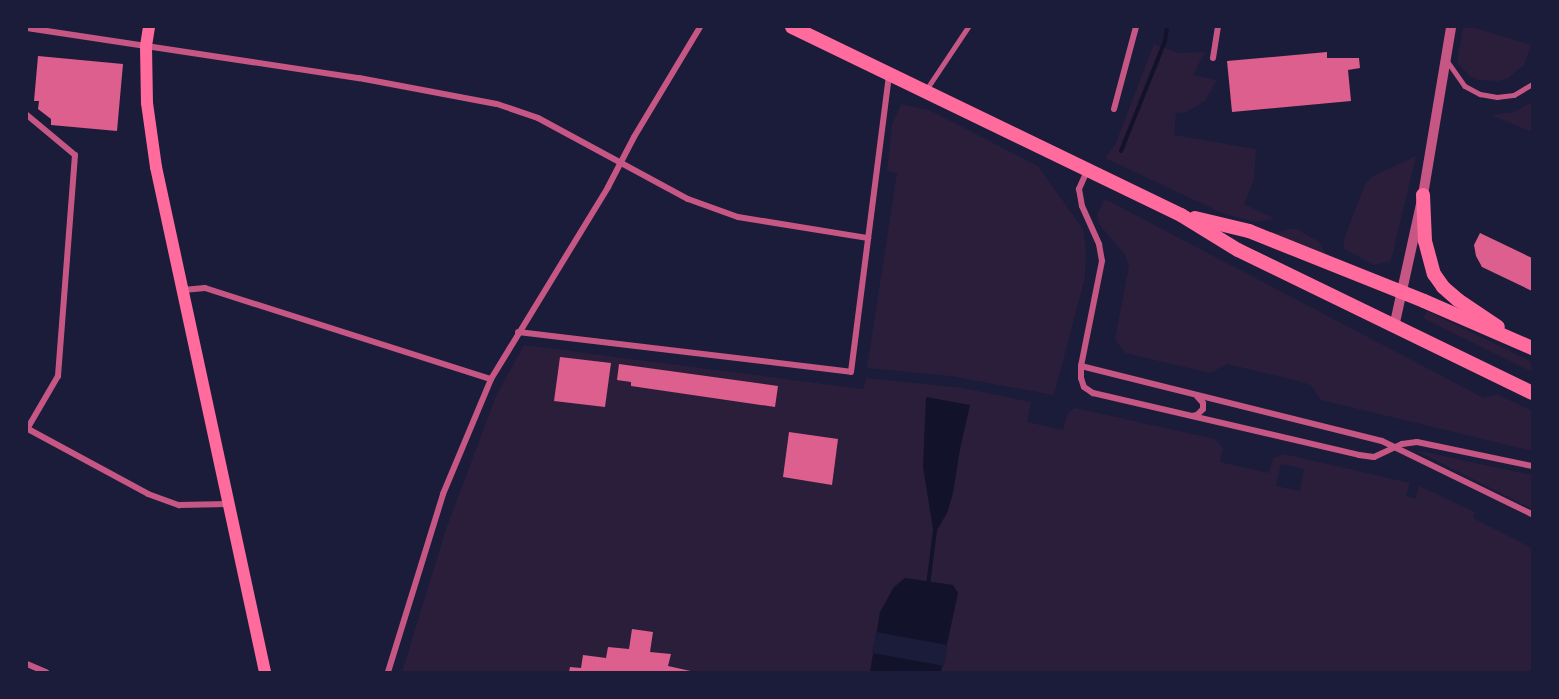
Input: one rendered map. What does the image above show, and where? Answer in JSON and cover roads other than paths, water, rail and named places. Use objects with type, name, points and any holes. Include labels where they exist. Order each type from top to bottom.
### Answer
[{"type":"highway","points":[[792,27],[1182,215],[1238,250],[1532,393]]},
{"type":"highway","points":[[1423,195],[1425,241],[1434,274],[1443,287],[1458,300],[1491,320],[1511,338]]},
{"type":"highway","points":[[1182,215],[1250,231],[1400,291],[1532,348]]},
{"type":"main road","points":[[149,27],[146,46],[147,103],[156,167],[265,672]]},
{"type":"street","points":[[388,672],[442,494],[491,379],[700,27]]},
{"type":"street","points":[[1114,109],[1136,27]]},
{"type":"street","points":[[1213,58],[1218,27]]},
{"type":"street","points":[[1394,327],[1400,291],[1423,195],[1451,27]]},
{"type":"street","points":[[27,28],[359,78],[497,104],[538,118],[688,199],[738,218],[868,237]]},
{"type":"street","points":[[518,332],[851,372],[889,74]]},
{"type":"street","points":[[27,116],[75,154],[58,376],[27,429],[148,494],[179,505],[228,504]]},
{"type":"street","points":[[1087,171],[1079,189],[1082,206],[1099,244],[1102,261],[1081,366],[1084,387],[1093,393],[1359,455],[1374,457],[1396,447],[1417,442],[1532,466]]},
{"type":"street","points":[[182,290],[205,288],[491,379]]},
{"type":"street","points":[[1081,366],[1362,435],[1396,447],[1532,514]]},
{"type":"street","points":[[1191,416],[1197,415],[1203,409],[1203,403],[1196,395]]},
{"type":"street","points":[[27,664],[46,672]]},
{"type":"lane","points":[[925,91],[968,27]]},
{"type":"lane","points":[[1446,56],[1454,73],[1465,86],[1480,94],[1497,98],[1514,95],[1532,84]]},
{"type":"waterway","points":[[1121,151],[1165,41],[1167,27]]},
{"type":"waterway","points":[[928,585],[935,530]]}]
